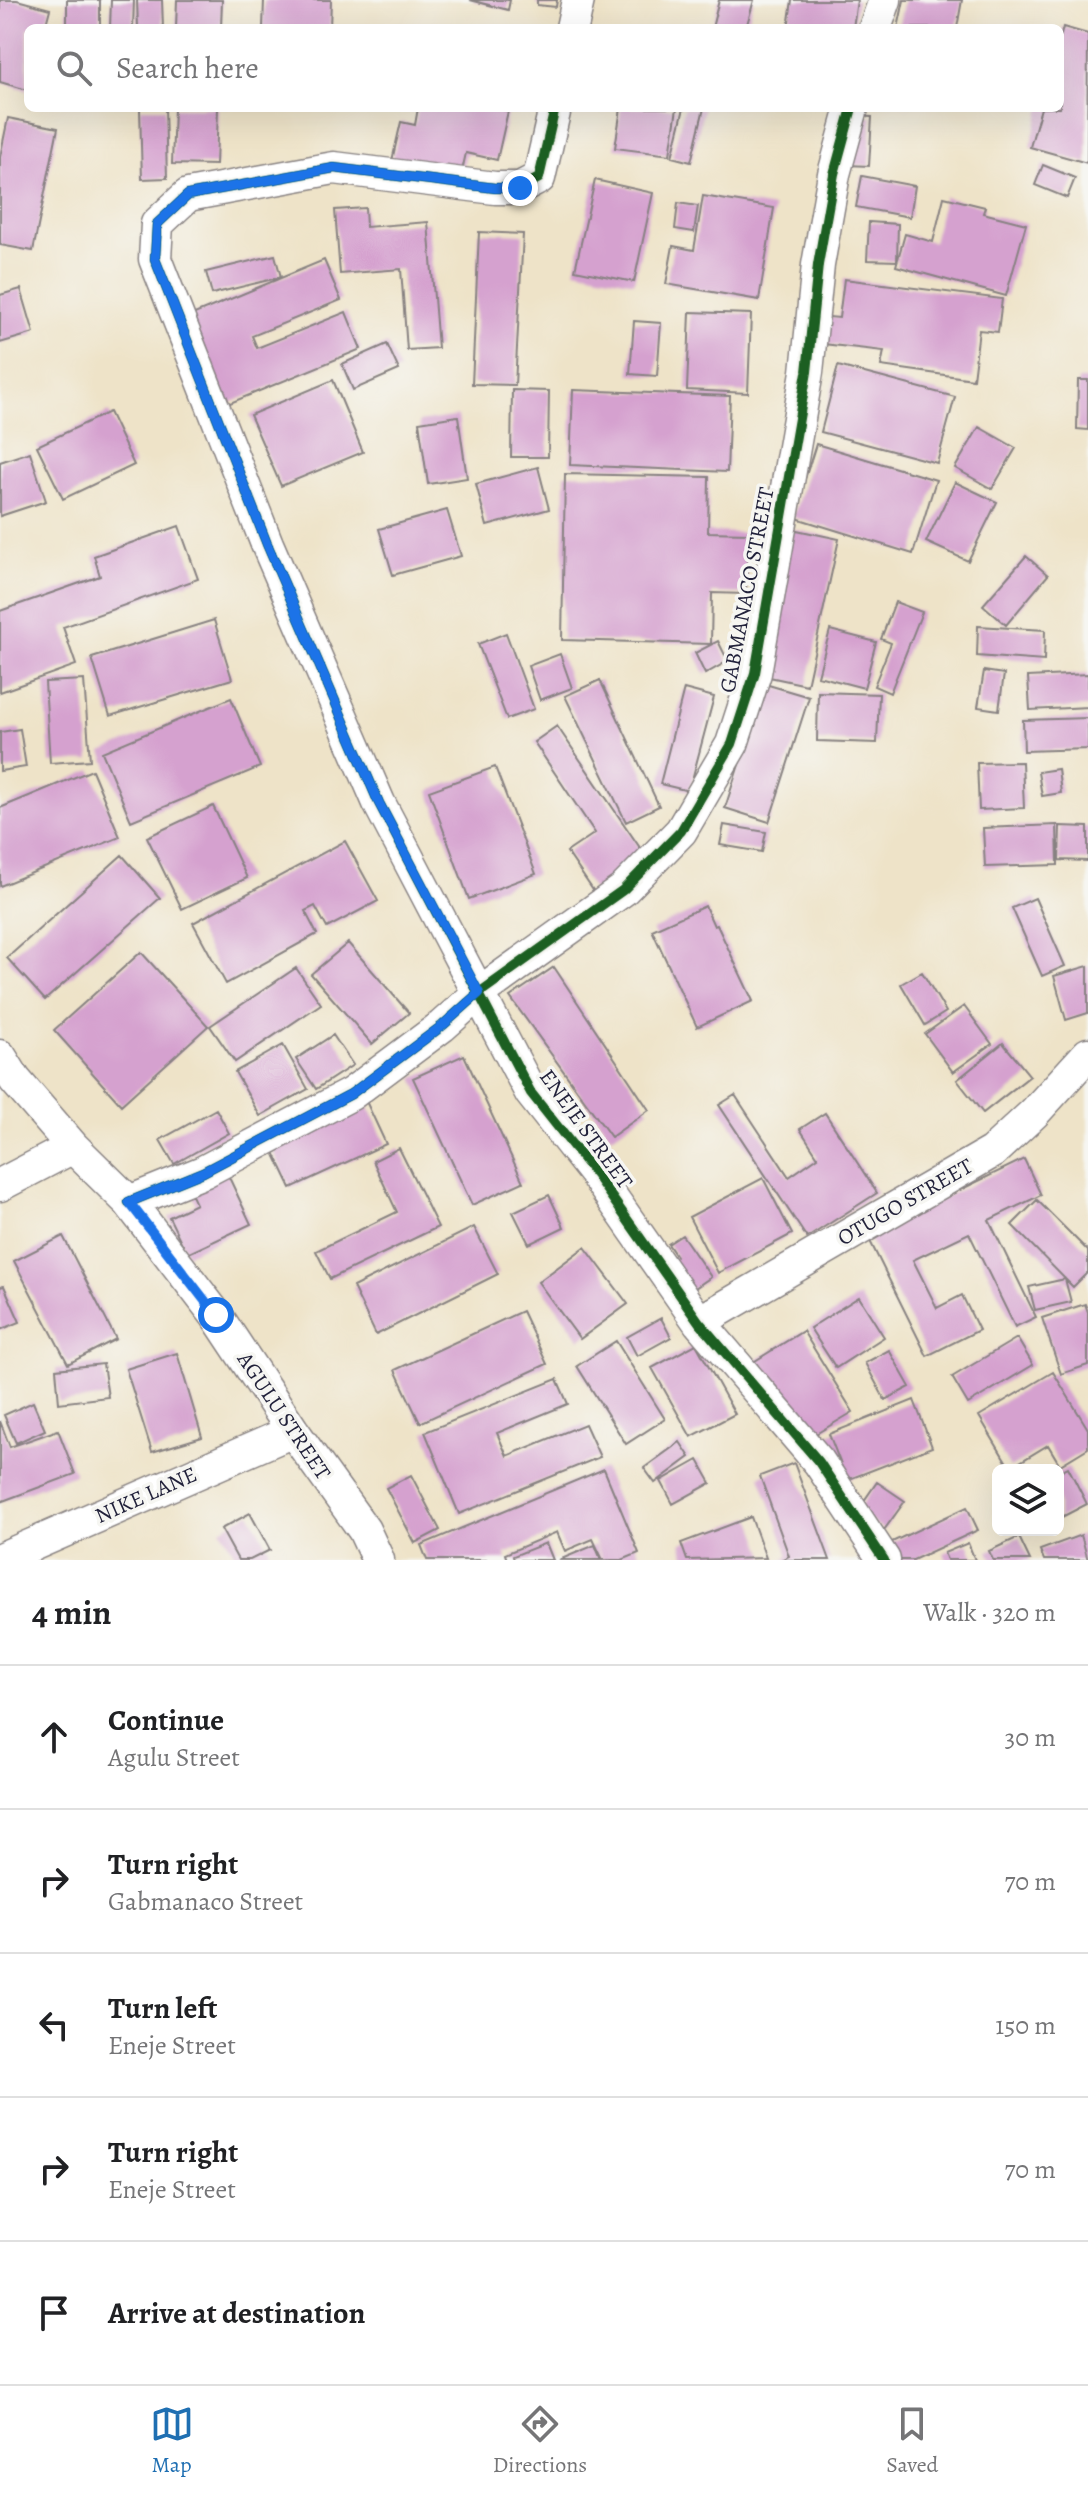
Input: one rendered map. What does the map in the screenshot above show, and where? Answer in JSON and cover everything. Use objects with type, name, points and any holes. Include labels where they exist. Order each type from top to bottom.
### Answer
[{"type":"street","points":[[573,24],[578,0]]},
{"type":"street","points":[[876,24],[885,0]]},
{"type":"street","name":"ENEJE STREET","points":[[554,112],[539,178],[520,188],[495,188],[334,168],[188,195],[157,224],[155,259],[267,544],[379,803],[531,1093],[596,1175],[699,1322],[819,1462],[884,1560]]},
{"type":"street","name":"GABMANACO STREET","points":[[129,1202],[203,1172],[351,1094],[442,1026],[479,993],[623,890],[681,831],[732,744],[755,673],[807,372],[818,265],[834,174],[851,112]]},
{"type":"street","name":"OTUGO STREET","points":[[699,1322],[992,1152],[1034,1113],[1088,1054]]},
{"type":"street","name":"AGULU STREET","points":[[0,1056],[15,1080],[73,1147],[129,1202],[216,1315],[364,1530],[378,1560]]},
{"type":"street","points":[[0,1185],[73,1147]]},
{"type":"street","name":"NIKE LANE","points":[[0,1559],[293,1431]]},
{"type":"building","points":[[0,0],[17,0],[50,9],[46,24],[24,24],[24,89],[0,82]]},
{"type":"building","points":[[67,0],[100,0],[100,24],[67,24]]},
{"type":"building","points":[[111,0],[134,0],[133,24],[110,24]]},
{"type":"building","points":[[137,0],[162,0],[163,24],[138,24]]},
{"type":"building","points":[[177,0],[222,0],[221,24],[176,24]]},
{"type":"building","points":[[264,0],[331,0],[330,24],[263,24]]},
{"type":"building","points":[[470,0],[510,0],[508,10]]},
{"type":"building","points":[[537,0],[557,0],[556,7],[537,5]]},
{"type":"building","points":[[719,0],[754,0],[747,24],[713,24]]},
{"type":"building","points":[[792,0],[857,0],[854,24],[789,24]]},
{"type":"building","points":[[904,0],[962,0],[958,24],[899,24]]},
{"type":"building","points":[[1064,27],[1088,34],[1087,163],[1030,147],[1040,112],[1064,112]]},
{"type":"building","points":[[140,112],[165,112],[167,178],[142,179]]},
{"type":"building","points":[[174,112],[218,112],[216,165],[172,164]]},
{"type":"building","points":[[417,112],[508,112],[497,160],[466,153],[460,180],[391,165],[401,122],[415,125]]},
{"type":"building","points":[[620,112],[676,112],[670,155],[615,148]]},
{"type":"building","points":[[683,112],[703,112],[691,162],[672,157]]},
{"type":"building","points":[[850,116],[872,117],[869,166],[848,165]]},
{"type":"building","points":[[8,118],[58,128],[33,251],[0,245],[0,157]]},
{"type":"building","points":[[1043,165],[1075,178],[1067,198],[1035,185]]},
{"type":"building","points":[[862,176],[915,186],[910,217],[856,207]]},
{"type":"building","points":[[595,180],[653,193],[634,282],[575,270]]},
{"type":"building","points":[[703,196],[774,208],[759,300],[666,284],[673,246],[694,250]]},
{"type":"building","points":[[944,197],[985,207],[983,213],[1026,224],[1006,296],[896,266],[905,234],[933,242]]},
{"type":"building","points":[[678,203],[698,206],[694,232],[675,229]]},
{"type":"building","points":[[365,208],[366,227],[428,222],[438,348],[407,350],[401,269],[340,274],[335,210]]},
{"type":"building","points":[[869,222],[898,224],[897,261],[867,260]]},
{"type":"building","points":[[479,232],[523,234],[515,385],[472,384]]},
{"type":"building","points":[[275,255],[281,277],[212,294],[206,272]]},
{"type":"building","points":[[324,260],[341,300],[252,336],[257,348],[346,312],[361,349],[218,408],[180,320]]},
{"type":"building","points":[[844,279],[1002,299],[998,332],[979,330],[973,379],[881,366],[884,351],[815,343],[818,316],[839,318]]},
{"type":"building","points":[[21,289],[34,333],[0,343],[0,295]]},
{"type":"building","points":[[690,312],[751,314],[748,393],[687,390]]},
{"type":"building","points":[[634,321],[661,323],[657,376],[630,374]]},
{"type":"building","points":[[387,344],[399,370],[353,390],[342,364]]},
{"type":"building","points":[[838,366],[955,397],[937,463],[821,432]]},
{"type":"building","points":[[333,380],[363,452],[281,486],[250,415]]},
{"type":"building","points":[[1078,380],[1088,380],[1088,430],[1077,429]]},
{"type":"building","points":[[512,390],[549,391],[548,457],[511,457]]},
{"type":"building","points":[[573,390],[730,396],[727,472],[570,465]]},
{"type":"building","points":[[109,412],[134,465],[63,499],[37,446]]},
{"type":"building","points":[[458,416],[467,478],[428,484],[419,422]]},
{"type":"building","points":[[979,427],[1016,448],[992,489],[955,468]]},
{"type":"building","points":[[816,444],[936,480],[913,554],[793,517]]},
{"type":"building","points":[[30,452],[46,501],[0,516],[0,462]]},
{"type":"building","points":[[538,467],[549,509],[487,526],[476,484]]},
{"type":"building","points":[[565,474],[709,477],[708,532],[748,533],[746,594],[712,593],[711,644],[562,640]]},
{"type":"building","points":[[955,482],[997,502],[968,561],[926,542]]},
{"type":"building","points":[[447,510],[461,556],[393,575],[379,529]]},
{"type":"building","points":[[179,526],[198,579],[63,627],[76,665],[0,692],[0,611],[100,576],[94,556]]},
{"type":"building","points":[[792,529],[839,539],[807,685],[760,675]]},
{"type":"building","points":[[1026,556],[1048,575],[1006,625],[983,605]]},
{"type":"building","points":[[895,602],[922,612],[890,693],[874,686],[891,643],[881,639]]},
{"type":"building","points":[[214,620],[232,679],[110,716],[92,658]]},
{"type":"building","points":[[978,626],[1045,630],[1044,661],[977,656]]},
{"type":"building","points":[[830,630],[876,642],[864,688],[818,676]]},
{"type":"building","points":[[506,633],[534,709],[507,719],[478,644]]},
{"type":"building","points":[[718,641],[728,661],[705,674],[695,653]]},
{"type":"building","points":[[560,654],[572,688],[540,700],[528,666]]},
{"type":"building","points":[[984,671],[1004,674],[999,710],[978,707]]},
{"type":"building","points":[[1088,674],[1088,707],[1030,710],[1028,677]]},
{"type":"building","points":[[84,680],[90,760],[50,763],[45,682]]},
{"type":"building","points":[[600,680],[659,806],[626,822],[565,696]]},
{"type":"building","points":[[765,684],[809,697],[769,822],[725,808]]},
{"type":"building","points":[[684,689],[714,697],[689,791],[660,784]]},
{"type":"building","points":[[818,692],[879,694],[877,743],[817,741]]},
{"type":"building","points":[[231,698],[260,767],[131,821],[102,752]]},
{"type":"building","points":[[1088,718],[1088,749],[1024,751],[1023,720]]},
{"type":"building","points":[[557,726],[649,861],[597,896],[567,852],[595,833],[534,742]]},
{"type":"building","points":[[20,729],[26,767],[0,771],[0,732]]},
{"type":"building","points":[[1022,762],[1024,808],[979,810],[977,763]]},
{"type":"building","points":[[495,767],[536,874],[469,899],[429,791]]},
{"type":"building","points":[[1058,769],[1061,793],[1042,796],[1038,772]]},
{"type":"building","points":[[92,770],[120,837],[0,886],[0,808]]},
{"type":"building","points":[[213,806],[247,878],[182,909],[147,837]]},
{"type":"building","points":[[724,825],[766,832],[762,852],[720,845]]},
{"type":"building","points":[[1057,825],[1058,865],[985,867],[983,828]]},
{"type":"building","points":[[1060,826],[1088,827],[1088,861],[1059,860]]},
{"type":"building","points":[[345,841],[378,901],[327,928],[315,906],[305,911],[317,934],[226,984],[193,923]]},
{"type":"building","points":[[122,855],[160,898],[45,1000],[7,958]]},
{"type":"building","points":[[1035,898],[1065,966],[1042,976],[1012,908]]},
{"type":"building","points":[[705,906],[753,1001],[697,1027],[652,930]]},
{"type":"building","points":[[348,943],[409,1013],[372,1044],[311,974]]},
{"type":"building","points":[[141,952],[208,1026],[121,1105],[54,1030]]},
{"type":"building","points":[[1088,966],[1088,1013],[1066,1020],[1054,976]]},
{"type":"building","points":[[554,967],[649,1110],[611,1137],[510,997]]},
{"type":"building","points":[[296,968],[321,1004],[235,1062],[210,1026]]},
{"type":"building","points":[[922,972],[946,1012],[925,1025],[901,984]]},
{"type":"building","points":[[964,1006],[992,1044],[953,1072],[925,1034]]},
{"type":"building","points":[[333,1035],[353,1065],[316,1089],[296,1059]]},
{"type":"building","points":[[1003,1043],[1030,1076],[983,1113],[957,1080]]},
{"type":"building","points":[[283,1045],[308,1089],[260,1116],[235,1072]]},
{"type":"building","points":[[464,1055],[523,1182],[472,1205],[413,1078]]},
{"type":"building","points":[[735,1095],[789,1177],[818,1157],[800,1129],[825,1113],[877,1193],[807,1238],[719,1105]]},
{"type":"building","points":[[365,1099],[386,1144],[291,1188],[270,1144]]},
{"type":"building","points":[[216,1109],[229,1133],[174,1164],[160,1140]]},
{"type":"building","points":[[399,1148],[438,1227],[330,1279],[316,1251],[397,1212],[373,1161]]},
{"type":"building","points":[[1024,1159],[1041,1195],[989,1220],[1036,1317],[1015,1327],[969,1233],[913,1260],[937,1308],[962,1295],[979,1330],[927,1356],[867,1235]]},
{"type":"building","points":[[227,1173],[251,1224],[187,1254],[169,1217],[196,1204],[190,1191]]},
{"type":"building","points":[[763,1178],[792,1234],[718,1273],[689,1217]]},
{"type":"building","points":[[549,1195],[564,1227],[529,1244],[513,1212]]},
{"type":"building","points":[[1037,1200],[1088,1251],[1088,1272],[1073,1287],[1012,1225]]},
{"type":"building","points":[[474,1227],[498,1274],[376,1335],[353,1287]]},
{"type":"building","points":[[682,1235],[711,1277],[689,1292],[668,1261],[676,1256],[668,1244]]},
{"type":"building","points":[[63,1236],[116,1339],[68,1364],[14,1261]]},
{"type":"building","points":[[585,1247],[628,1304],[580,1339],[538,1282]]},
{"type":"building","points":[[1065,1279],[1071,1302],[1035,1310],[1029,1287]]},
{"type":"building","points":[[4,1286],[20,1322],[0,1330],[0,1287]]},
{"type":"building","points":[[859,1297],[884,1337],[836,1368],[810,1328]]},
{"type":"building","points":[[1085,1304],[1088,1312],[1088,1365],[1061,1374],[1042,1318]]},
{"type":"building","points":[[522,1311],[547,1364],[420,1423],[395,1370]]},
{"type":"building","points":[[661,1318],[671,1337],[637,1356],[627,1337]]},
{"type":"building","points":[[803,1331],[853,1412],[804,1441],[755,1361]]},
{"type":"building","points":[[1017,1338],[1033,1365],[968,1404],[952,1377]]},
{"type":"building","points":[[616,1341],[665,1419],[626,1444],[577,1366]]},
{"type":"building","points":[[696,1344],[735,1414],[691,1437],[652,1368]]},
{"type":"building","points":[[889,1350],[910,1387],[885,1400],[865,1363]]},
{"type":"building","points":[[177,1353],[202,1437],[152,1452],[126,1369]]},
{"type":"building","points":[[103,1364],[108,1397],[59,1403],[56,1369]]},
{"type":"building","points":[[1053,1372],[1088,1429],[1088,1448],[1059,1464],[1048,1445],[1017,1464],[1008,1464],[979,1416]]},
{"type":"building","points":[[557,1379],[568,1404],[497,1433],[507,1456],[585,1424],[600,1457],[459,1514],[425,1432]]},
{"type":"building","points":[[914,1400],[932,1447],[847,1480],[829,1434]]},
{"type":"building","points":[[33,1402],[45,1430],[16,1443],[4,1415]]},
{"type":"building","points":[[0,1421],[10,1447],[58,1430],[75,1474],[0,1502]]},
{"type":"building","points":[[680,1442],[690,1457],[655,1483],[644,1468]]},
{"type":"building","points":[[698,1460],[711,1483],[673,1504],[661,1481]]},
{"type":"building","points":[[794,1463],[830,1560],[781,1560],[789,1556],[760,1476]]},
{"type":"building","points":[[1068,1467],[1087,1504],[1064,1516],[1064,1469]]},
{"type":"building","points":[[604,1469],[639,1553],[622,1560],[603,1560],[593,1539],[565,1551],[557,1532],[505,1554],[507,1560],[427,1560],[421,1545]]},
{"type":"building","points":[[411,1475],[440,1530],[415,1543],[386,1488]]},
{"type":"building","points":[[877,1482],[905,1501],[884,1530],[857,1511]]},
{"type":"building","points":[[967,1507],[978,1530],[913,1560],[884,1560],[879,1548]]},
{"type":"building","points":[[250,1513],[270,1550],[250,1560],[238,1560],[221,1529]]},
{"type":"building","points":[[751,1517],[766,1558],[687,1560],[681,1543]]},
{"type":"building","points":[[1081,1535],[1088,1560],[1044,1560],[1040,1550]]},
{"type":"building","points":[[1019,1537],[1030,1560],[993,1560],[989,1551]]},
{"type":"building","points":[[546,1543],[553,1560],[514,1560],[513,1556]]},
{"type":"building","points":[[968,1543],[975,1560],[947,1560],[944,1553]]},
{"type":"building","points":[[595,1545],[601,1560],[559,1560]]},
{"type":"cycle path","points":[[554,112],[539,178],[520,188],[495,188],[334,168],[188,195],[157,224],[155,259],[267,544],[379,803],[531,1093],[596,1175],[699,1322],[819,1462],[884,1560]]},
{"type":"cycle path","points":[[129,1202],[203,1172],[351,1094],[442,1026],[479,993],[623,890],[681,831],[732,744],[755,673],[807,372],[818,265],[834,174],[851,112]]},
{"type":"route","points":[[216,1315],[129,1202],[203,1172],[351,1094],[442,1026],[479,993],[379,803],[267,544],[155,259],[157,224],[188,195],[334,168],[495,188],[520,188]]}]
